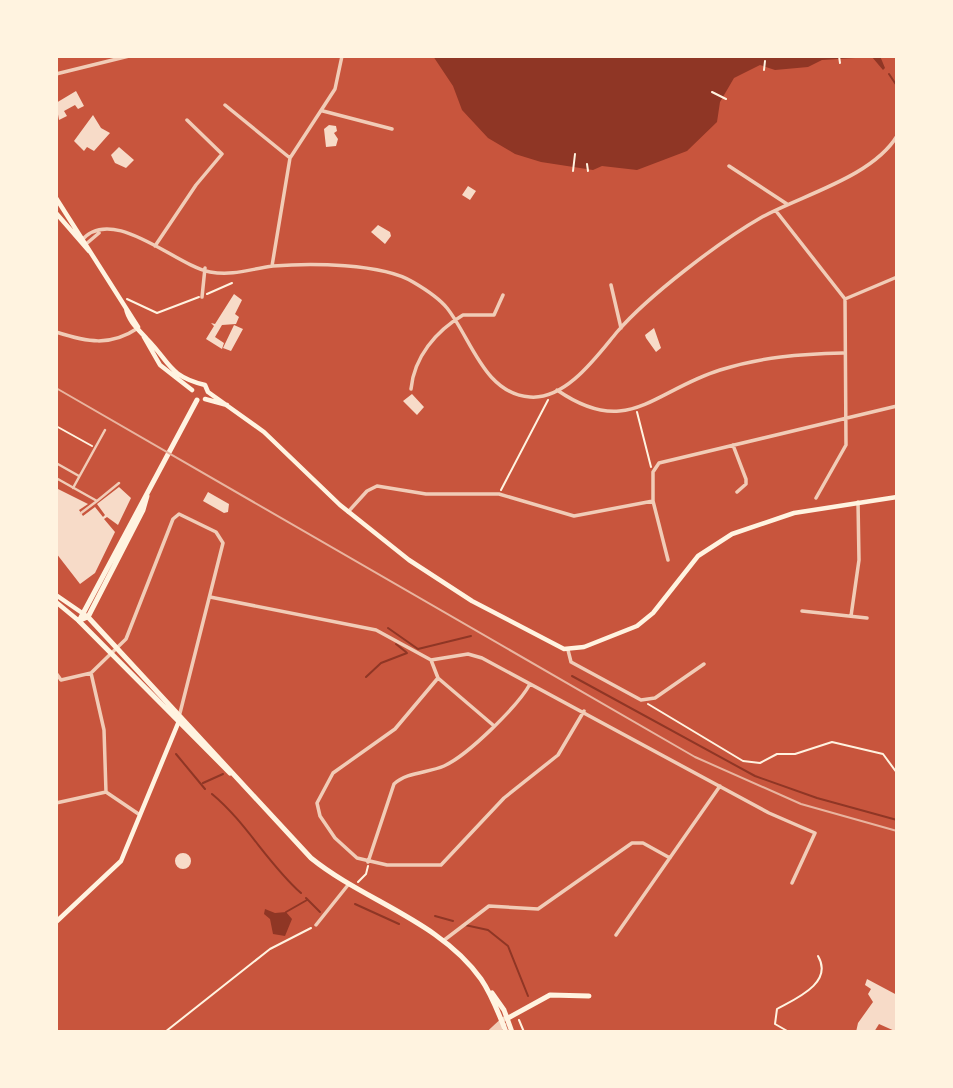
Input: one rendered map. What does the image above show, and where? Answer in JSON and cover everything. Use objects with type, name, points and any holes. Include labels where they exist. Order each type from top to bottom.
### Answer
[{"type":"main road","points":[[56,198],[57,209],[126,308],[160,365],[194,387],[205,385],[208,392],[275,441],[348,512],[409,560],[466,598],[537,637],[568,650],[618,635],[646,620],[690,565],[720,540],[794,513],[897,497]]},
{"type":"main road","points":[[79,621],[197,400],[194,387]]},
{"type":"main road","points":[[205,399],[208,392]]},
{"type":"main road","points":[[197,400],[205,399],[228,405]]},
{"type":"main road","points":[[79,621],[88,617],[144,510],[147,496]]},
{"type":"main road","points":[[56,595],[88,617],[226,763],[234,776]]},
{"type":"main road","points":[[56,602],[79,621],[234,776],[298,846],[348,885],[443,941],[474,970],[498,1000],[505,1024],[512,1032]]},
{"type":"main road","points":[[56,922],[121,861],[179,723],[180,713]]},
{"type":"main road","points":[[505,1024],[516,1012],[550,995],[589,996]]},
{"type":"street","points":[[56,74],[129,56]]},
{"type":"street","points":[[272,266],[290,158],[322,111],[341,73],[342,56]]},
{"type":"street","points":[[225,105],[290,158]]},
{"type":"street","points":[[322,111],[392,129]]},
{"type":"street","points":[[155,246],[196,185],[222,154],[187,120]]},
{"type":"street","points":[[82,242],[100,232],[119,229],[205,270],[233,275],[272,266],[342,267],[395,273],[433,296],[455,320],[485,369],[502,385],[529,397],[556,390],[591,362],[621,328],[677,278],[787,204],[835,183],[870,162],[897,136]]},
{"type":"street","points":[[729,166],[787,204]]},
{"type":"street","points":[[776,211],[845,299],[843,419],[846,444],[816,498]]},
{"type":"street","points":[[202,297],[205,270]]},
{"type":"street","points":[[845,299],[897,277]]},
{"type":"street","points":[[611,285],[621,328]]},
{"type":"street","points":[[411,389],[419,359],[455,320],[463,314],[494,315],[503,295]]},
{"type":"street","points":[[56,332],[97,343],[116,339],[138,328]]},
{"type":"street","points":[[556,390],[577,404],[596,411],[619,412],[636,408],[706,375],[747,362],[775,356],[843,353]]},
{"type":"street","points":[[668,560],[653,501],[653,472],[659,463],[897,406]]},
{"type":"street","points":[[73,488],[105,430]]},
{"type":"street","points":[[733,445],[746,480],[746,484],[737,492]]},
{"type":"street","points":[[56,463],[79,476]]},
{"type":"street","points":[[56,478],[97,501]]},
{"type":"street","points":[[81,513],[119,483]]},
{"type":"street","points":[[348,512],[367,491],[377,486],[426,494],[499,494],[574,516],[653,501]]},
{"type":"street","points":[[851,616],[859,559],[858,502]]},
{"type":"street","points":[[56,673],[61,680],[91,673],[118,649],[128,636],[175,515],[183,514],[216,532],[223,543],[180,713]]},
{"type":"street","points":[[211,597],[376,630],[431,660],[474,655],[584,710],[769,813],[815,832],[792,884]]},
{"type":"street","points":[[802,611],[867,618]]},
{"type":"street","points":[[568,650],[571,662],[641,700],[655,698],[704,664]]},
{"type":"street","points":[[431,660],[438,678],[494,725]]},
{"type":"street","points":[[91,673],[104,730],[106,792]]},
{"type":"street","points":[[438,678],[395,729],[333,773],[321,794],[318,811],[335,838],[357,858],[368,862],[441,865],[504,798],[558,755],[584,710]]},
{"type":"street","points":[[368,862],[394,784],[402,778],[445,765],[513,709],[530,683]]},
{"type":"street","points":[[616,935],[720,786]]},
{"type":"street","points":[[56,803],[106,792],[141,816]]},
{"type":"street","points":[[443,941],[489,906],[538,909],[632,843],[643,843],[670,858]]},
{"type":"street","points":[[316,925],[348,885]]},
{"type":"street","points":[[490,1032],[505,1024]]},
{"type":"street","points":[[496,1032],[505,1024]]},
{"type":"path","points":[[839,56],[840,63]]},
{"type":"path","points":[[764,70],[765,61]]},
{"type":"path","points":[[712,92],[726,99]]},
{"type":"path","points":[[573,171],[575,154]]},
{"type":"path","points":[[587,164],[589,171]]},
{"type":"path","points":[[127,299],[157,313],[191,297],[202,297],[232,283]]},
{"type":"path","points":[[499,494],[548,400]]},
{"type":"path","points":[[636,408],[653,472]]},
{"type":"path","points":[[56,426],[95,448]]},
{"type":"path","points":[[641,700],[743,761],[760,763],[777,754],[795,754],[832,742],[883,754],[897,773]]},
{"type":"path","points":[[358,882],[366,874],[368,862]]},
{"type":"path","points":[[165,1032],[270,949],[316,925]]},
{"type":"path","points":[[789,1032],[775,1024],[774,1015],[777,1009],[815,986],[821,968],[818,956]]},
{"type":"path","points":[[516,1012],[524,1032]]},
{"type":"shaded area","points":[[433,56],[880,56],[885,68],[883,70],[872,57],[822,60],[808,67],[775,70],[760,65],[734,78],[720,102],[717,122],[687,151],[637,170],[602,166],[593,170],[541,162],[515,154],[488,138],[462,110],[453,86]]},
{"type":"shaded area","points":[[265,909],[275,913],[286,912],[292,919],[285,936],[273,934],[270,919],[264,914]]},
{"type":"building","points":[[76,91],[84,106],[78,109],[75,105],[64,111],[67,116],[59,120],[56,103]]},
{"type":"building","points":[[93,115],[101,128],[110,133],[94,151],[87,147],[84,151],[74,141]]},
{"type":"building","points":[[329,125],[336,126],[337,131],[334,133],[338,139],[336,146],[326,147],[324,129]]},
{"type":"building","points":[[119,147],[134,160],[126,168],[115,163],[111,155]]},
{"type":"building","points":[[468,186],[476,191],[470,200],[462,195]]},
{"type":"building","points":[[378,225],[390,232],[391,236],[385,244],[371,232]]},
{"type":"building","points":[[234,294],[242,300],[235,314],[239,317],[236,324],[222,325],[215,337],[224,343],[222,349],[206,339],[214,326],[211,323],[215,324]]},
{"type":"building","points":[[234,325],[243,329],[231,351],[223,348]]},
{"type":"building","points":[[654,328],[661,348],[656,352],[645,335]]},
{"type":"building","points":[[412,394],[424,407],[417,415],[403,401]]},
{"type":"building","points":[[119,487],[131,498],[118,525],[107,517],[104,519],[115,532],[95,573],[80,584],[56,553],[56,488],[88,504],[79,510],[83,516],[95,507],[103,517],[105,515],[97,504]]},
{"type":"building","points":[[208,492],[229,504],[228,512],[224,513],[203,501]]},
{"type":"building","points":[[180,853],[186,853],[191,861],[189,867],[180,869],[175,864],[175,858]]},
{"type":"building","points":[[867,979],[897,995],[897,1032],[879,1024],[874,1032],[856,1032],[858,1023],[873,1002],[868,994],[871,989],[865,985]]},
{"type":"waterway","points":[[889,74],[897,86]]},
{"type":"waterway","points":[[388,628],[418,649],[471,636]]},
{"type":"waterway","points":[[396,644],[406,652]]},
{"type":"waterway","points":[[366,677],[381,663],[407,653]]},
{"type":"waterway","points":[[572,676],[755,776],[817,798],[897,820]]},
{"type":"waterway","points":[[176,754],[205,789]]},
{"type":"waterway","points":[[203,783],[223,774]]},
{"type":"waterway","points":[[212,794],[236,817],[301,893]]},
{"type":"waterway","points":[[306,898],[320,912]]},
{"type":"waterway","points":[[286,912],[307,900]]},
{"type":"waterway","points":[[355,904],[399,924]]},
{"type":"waterway","points":[[435,916],[453,921]]},
{"type":"waterway","points":[[465,925],[488,930],[508,946],[528,996]]},
{"type":"railway","points":[[56,388],[695,757],[801,804],[897,831]]}]
